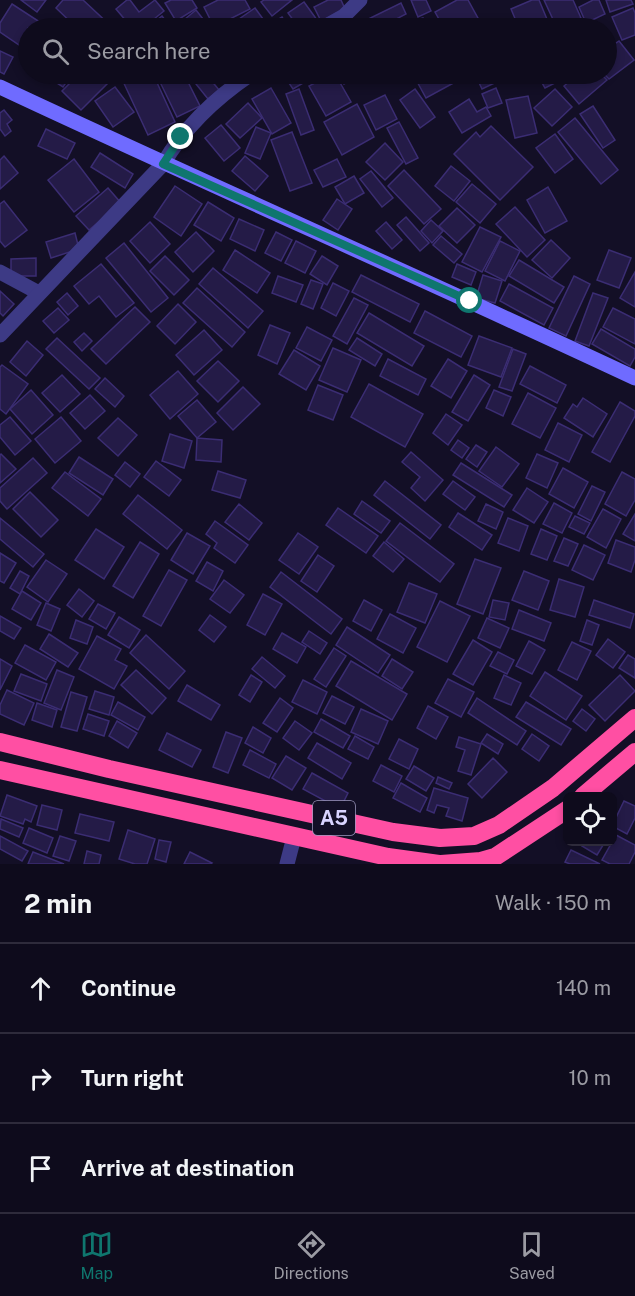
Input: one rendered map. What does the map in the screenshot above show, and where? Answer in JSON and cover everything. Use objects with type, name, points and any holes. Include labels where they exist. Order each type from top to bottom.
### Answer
[{"type":"highway","name":"A5","points":[[0,742],[109,769],[393,832],[440,838],[474,836],[499,825],[553,788],[635,718]]},
{"type":"highway","points":[[588,792],[635,752]]},
{"type":"highway","name":"A5","points":[[0,770],[294,837],[388,857],[440,864],[497,861],[563,812]]},
{"type":"street","points":[[340,18],[360,0]]},
{"type":"street","points":[[0,335],[163,164],[191,125],[239,84]]},
{"type":"street","points":[[0,87],[163,164],[470,301],[635,378]]},
{"type":"street","points":[[0,272],[39,293]]},
{"type":"street","points":[[287,864],[294,837]]},
{"type":"building","points":[[21,0],[46,0],[37,12]]},
{"type":"building","points":[[63,0],[83,0],[102,18],[66,18],[56,8]]},
{"type":"building","points":[[130,0],[139,12],[155,0],[164,11],[155,18],[124,18],[116,9]]},
{"type":"building","points":[[171,0],[192,0],[197,8],[181,18],[174,18],[165,3]]},
{"type":"building","points":[[218,0],[245,0],[250,9],[232,18],[210,18],[204,7]]},
{"type":"building","points":[[264,0],[292,0],[272,16],[261,2]]},
{"type":"building","points":[[328,0],[341,0],[345,9],[327,18],[320,18],[314,7]]},
{"type":"building","points":[[411,0],[426,0],[431,11],[418,17]]},
{"type":"building","points":[[457,0],[468,0],[478,18],[438,18],[435,12]]},
{"type":"building","points":[[532,0],[539,0],[546,18],[515,18],[511,9]]},
{"type":"building","points":[[544,0],[573,0],[581,18],[552,18]]},
{"type":"building","points":[[593,0],[599,0],[605,14],[597,18],[584,18],[579,7]]},
{"type":"building","points":[[606,0],[631,0],[633,4],[610,12]]},
{"type":"building","points":[[304,2],[316,18],[292,18],[288,13]]},
{"type":"building","points":[[401,3],[406,14],[398,18],[370,18]]},
{"type":"building","points":[[12,4],[34,18],[18,18],[18,44],[0,32],[0,23]]},
{"type":"building","points":[[255,8],[262,18],[240,18]]},
{"type":"building","points":[[633,8],[635,35],[622,40],[617,28],[617,18],[612,17]]},
{"type":"building","points":[[196,10],[202,18],[186,18]]},
{"type":"building","points":[[619,41],[634,60],[617,73],[617,42]]},
{"type":"building","points":[[0,51],[13,57],[4,74],[0,72]]},
{"type":"building","points":[[69,84],[107,84],[81,110],[62,91]]},
{"type":"building","points":[[124,84],[158,84],[175,122],[148,135]]},
{"type":"building","points":[[161,84],[189,84],[200,106],[177,117]]},
{"type":"building","points":[[196,84],[214,84],[219,90],[208,99]]},
{"type":"building","points":[[290,84],[302,84],[293,89]]},
{"type":"building","points":[[341,84],[351,102],[326,116],[309,86]]},
{"type":"building","points":[[418,84],[452,84],[426,98]]},
{"type":"building","points":[[480,84],[493,84],[482,89]]},
{"type":"building","points":[[566,84],[602,84],[579,104],[564,86]]},
{"type":"building","points":[[115,87],[134,112],[113,127],[95,101]]},
{"type":"building","points":[[271,88],[291,123],[272,134],[252,99]]},
{"type":"building","points":[[496,88],[502,103],[488,108],[482,94]]},
{"type":"building","points":[[299,89],[314,130],[301,135],[286,94]]},
{"type":"building","points":[[415,89],[435,117],[420,128],[400,100]]},
{"type":"building","points":[[555,89],[572,107],[552,126],[534,108]]},
{"type":"building","points":[[385,95],[397,119],[376,130],[364,105]]},
{"type":"building","points":[[528,96],[537,133],[515,138],[506,100]]},
{"type":"building","points":[[469,99],[477,112],[486,107],[491,116],[462,133],[449,112]]},
{"type":"building","points":[[248,103],[262,118],[240,138],[226,124]]},
{"type":"building","points":[[357,104],[374,137],[342,155],[324,122]]},
{"type":"building","points":[[593,106],[615,140],[603,148],[580,114]]},
{"type":"building","points":[[4,110],[12,120],[7,124],[11,131],[5,136],[0,129],[0,113]]},
{"type":"building","points":[[575,118],[618,170],[601,184],[558,132]]},
{"type":"building","points":[[399,122],[418,158],[406,164],[387,128]]},
{"type":"building","points":[[221,125],[240,148],[224,161],[205,138]]},
{"type":"building","points":[[491,126],[533,167],[500,200],[454,154],[476,132],[480,137]]},
{"type":"building","points":[[256,127],[271,133],[260,159],[245,153]]},
{"type":"building","points":[[46,129],[75,143],[67,159],[38,146]]},
{"type":"building","points":[[292,132],[312,183],[290,191],[271,140]]},
{"type":"building","points":[[555,134],[573,159],[555,173],[536,148]]},
{"type":"building","points":[[385,143],[403,162],[385,180],[366,162]]},
{"type":"building","points":[[100,153],[133,174],[125,188],[91,167]]},
{"type":"building","points":[[4,156],[18,173],[0,189],[0,160]]},
{"type":"building","points":[[245,156],[268,176],[255,191],[232,171]]},
{"type":"building","points":[[74,159],[99,192],[74,212],[48,180]]},
{"type":"building","points":[[337,159],[346,177],[323,187],[314,170]]},
{"type":"building","points":[[451,166],[470,181],[454,201],[435,186]]},
{"type":"building","points":[[404,170],[441,209],[424,224],[388,186]]},
{"type":"building","points":[[371,171],[393,198],[382,207],[360,179]]},
{"type":"building","points":[[354,176],[364,193],[345,204],[335,187]]},
{"type":"building","points":[[472,184],[496,204],[480,223],[456,202]]},
{"type":"building","points":[[175,186],[202,204],[181,236],[154,217]]},
{"type":"building","points":[[548,187],[567,221],[545,233],[527,200]]},
{"type":"building","points":[[108,188],[121,203],[89,230],[76,216]]},
{"type":"building","points":[[337,199],[352,209],[338,230],[323,220]]},
{"type":"building","points":[[4,201],[27,230],[5,247],[0,241],[0,204]]},
{"type":"building","points":[[208,202],[234,218],[221,241],[194,225]]},
{"type":"building","points":[[515,207],[545,240],[527,257],[496,224]]},
{"type":"building","points":[[457,208],[475,225],[457,243],[439,226]]},
{"type":"building","points":[[406,217],[429,243],[420,251],[397,225]]},
{"type":"building","points":[[239,219],[264,230],[255,251],[230,239]]},
{"type":"building","points":[[431,220],[443,231],[432,243],[421,231]]},
{"type":"building","points":[[150,222],[170,244],[150,263],[130,241]]},
{"type":"building","points":[[386,222],[402,240],[392,249],[376,231]]},
{"type":"building","points":[[480,227],[501,237],[482,272],[462,262]]},
{"type":"building","points":[[196,232],[214,251],[193,272],[175,252]]},
{"type":"building","points":[[276,232],[292,240],[281,261],[265,253]]},
{"type":"building","points":[[75,233],[79,249],[51,258],[46,242]]},
{"type":"building","points":[[441,236],[462,254],[454,263],[433,245]]},
{"type":"building","points":[[551,240],[570,258],[552,278],[532,260]]},
{"type":"building","points":[[296,241],[316,251],[305,273],[285,263]]},
{"type":"building","points":[[500,241],[520,251],[505,281],[485,271]]},
{"type":"building","points":[[124,243],[168,298],[151,312],[106,258]]},
{"type":"building","points":[[235,250],[270,273],[257,293],[223,270]]},
{"type":"building","points":[[609,250],[631,258],[619,288],[597,280]]},
{"type":"building","points":[[165,256],[189,280],[174,295],[150,271]]},
{"type":"building","points":[[322,256],[338,266],[327,285],[310,274]]},
{"type":"building","points":[[36,258],[36,276],[11,276],[11,259]]},
{"type":"building","points":[[519,260],[564,287],[554,303],[509,276]]},
{"type":"building","points":[[101,264],[134,303],[116,317],[99,296],[89,304],[74,286]]},
{"type":"building","points":[[457,264],[476,272],[471,285],[452,277]]},
{"type":"building","points":[[213,268],[263,311],[248,328],[199,284]]},
{"type":"building","points":[[635,272],[635,307],[620,298]]},
{"type":"building","points":[[361,275],[419,304],[410,322],[352,292]]},
{"type":"building","points":[[483,275],[502,281],[495,303],[476,298]]},
{"type":"building","points":[[278,276],[303,285],[296,302],[272,293]]},
{"type":"building","points":[[574,276],[590,284],[566,336],[549,328]]},
{"type":"building","points":[[311,280],[323,284],[313,309],[301,304]]},
{"type":"building","points":[[333,283],[349,291],[336,316],[321,308]]},
{"type":"building","points":[[509,284],[553,308],[544,325],[500,301]]},
{"type":"building","points":[[197,288],[245,332],[232,347],[183,303]]},
{"type":"building","points":[[0,291],[14,304],[3,316],[0,313]]},
{"type":"building","points":[[67,293],[78,306],[68,315],[57,302]]},
{"type":"building","points":[[593,293],[608,298],[589,346],[575,341]]},
{"type":"building","points":[[354,298],[368,305],[347,344],[333,336]]},
{"type":"building","points":[[178,304],[196,322],[175,344],[157,326]]},
{"type":"building","points":[[135,307],[150,322],[106,364],[91,349]]},
{"type":"building","points":[[58,308],[69,320],[54,333],[43,321]]},
{"type":"building","points":[[613,308],[635,319],[635,344],[603,327]]},
{"type":"building","points":[[425,311],[472,336],[461,357],[414,333]]},
{"type":"building","points":[[369,313],[424,346],[412,366],[357,333]]},
{"type":"building","points":[[270,325],[290,333],[277,364],[258,355]]},
{"type":"building","points":[[307,327],[332,340],[321,361],[296,348]]},
{"type":"building","points":[[601,329],[635,349],[635,357],[630,366],[592,344]]},
{"type":"building","points":[[204,330],[222,350],[194,375],[176,355]]},
{"type":"building","points":[[84,333],[92,341],[82,351],[74,342]]},
{"type":"building","points":[[479,336],[512,348],[501,377],[468,365]]},
{"type":"building","points":[[57,338],[100,378],[89,389],[46,349]]},
{"type":"building","points":[[357,338],[382,354],[375,366],[349,350]]},
{"type":"building","points":[[27,341],[43,355],[26,376],[10,362]]},
{"type":"building","points":[[333,348],[361,360],[347,392],[319,380]]},
{"type":"building","points":[[513,349],[526,354],[512,391],[499,387]]},
{"type":"building","points":[[294,350],[320,366],[306,390],[279,374]]},
{"type":"building","points":[[388,359],[426,379],[418,395],[380,376]]},
{"type":"building","points":[[448,359],[467,371],[451,398],[431,386]]},
{"type":"building","points":[[218,361],[239,381],[218,402],[197,381]]},
{"type":"building","points":[[2,365],[28,384],[6,414],[0,409],[0,367]]},
{"type":"building","points":[[530,366],[566,385],[557,403],[520,384]]},
{"type":"building","points":[[178,371],[198,394],[170,419],[150,395]]},
{"type":"building","points":[[62,375],[80,394],[60,412],[42,393]]},
{"type":"building","points":[[474,375],[490,385],[468,421],[452,412]]},
{"type":"building","points":[[105,378],[124,396],[115,407],[95,389]]},
{"type":"building","points":[[369,384],[423,414],[405,447],[351,417]]},
{"type":"building","points":[[318,385],[343,395],[333,420],[308,410]]},
{"type":"building","points":[[243,387],[260,404],[233,430],[217,413]]},
{"type":"building","points":[[31,390],[53,415],[32,434],[10,409]]},
{"type":"building","points":[[494,390],[511,397],[503,416],[486,408]]},
{"type":"building","points":[[528,393],[556,408],[540,438],[512,424]]},
{"type":"building","points":[[90,395],[105,411],[85,429],[70,413]]},
{"type":"building","points":[[583,398],[607,414],[593,437],[564,418],[573,404],[577,407]]},
{"type":"building","points":[[197,400],[216,422],[197,438],[178,416]]},
{"type":"building","points":[[620,402],[635,411],[635,416],[610,462],[592,452]]},
{"type":"building","points":[[446,414],[462,425],[448,445],[433,433]]},
{"type":"building","points":[[10,417],[31,441],[15,455],[0,437],[0,425]]},
{"type":"building","points":[[61,417],[81,441],[55,463],[35,439]]},
{"type":"building","points":[[118,418],[137,435],[118,456],[98,438]]},
{"type":"building","points":[[558,423],[582,435],[569,462],[545,450]]},
{"type":"building","points":[[170,434],[192,441],[184,468],[162,461]]},
{"type":"building","points":[[197,438],[222,440],[221,462],[196,460]]},
{"type":"building","points":[[458,440],[469,448],[462,458],[451,450]]},
{"type":"building","points":[[476,445],[487,452],[477,467],[466,459]]},
{"type":"building","points":[[496,447],[519,464],[502,487],[479,471]]},
{"type":"building","points":[[411,452],[443,480],[425,501],[411,488],[420,477],[402,462]]},
{"type":"building","points":[[537,454],[558,463],[547,488],[526,478]]},
{"type":"building","points":[[0,455],[16,469],[0,483]]},
{"type":"building","points":[[79,457],[113,479],[103,495],[69,473]]},
{"type":"building","points":[[33,458],[47,473],[7,509],[0,501],[0,488]]},
{"type":"building","points":[[156,461],[181,480],[169,496],[144,477]]},
{"type":"building","points":[[125,462],[140,474],[130,487],[115,475]]},
{"type":"building","points":[[461,463],[512,495],[504,507],[453,475]]},
{"type":"building","points":[[563,468],[588,482],[574,508],[549,494]]},
{"type":"building","points":[[218,471],[246,480],[240,498],[212,490]]},
{"type":"building","points":[[65,472],[101,499],[88,516],[52,488]]},
{"type":"building","points":[[622,472],[635,479],[635,500],[626,516],[605,504]]},
{"type":"building","points":[[385,481],[441,525],[430,539],[374,495]]},
{"type":"building","points":[[453,481],[475,497],[465,510],[443,494]]},
{"type":"building","points":[[592,486],[605,492],[591,521],[578,514]]},
{"type":"building","points":[[527,488],[548,502],[534,523],[513,510]]},
{"type":"building","points":[[30,492],[58,520],[41,537],[13,509]]},
{"type":"building","points":[[138,495],[182,530],[167,549],[123,514]]},
{"type":"building","points":[[362,501],[390,521],[381,533],[354,514]]},
{"type":"building","points":[[554,503],[572,513],[562,533],[543,524]]},
{"type":"building","points":[[239,504],[262,523],[249,540],[225,522]]},
{"type":"building","points":[[486,504],[503,512],[496,529],[478,521]]},
{"type":"building","points":[[338,508],[378,536],[366,553],[326,525]]},
{"type":"building","points":[[603,509],[621,519],[606,548],[587,537]]},
{"type":"building","points":[[458,513],[492,535],[482,550],[449,527]]},
{"type":"building","points":[[635,514],[635,541],[623,534]]},
{"type":"building","points":[[575,516],[590,523],[584,534],[569,527]]},
{"type":"building","points":[[0,518],[44,554],[33,567],[0,539]]},
{"type":"building","points":[[508,518],[528,526],[519,551],[498,543]]},
{"type":"building","points":[[215,521],[248,545],[235,563],[214,548],[217,543],[206,534]]},
{"type":"building","points":[[400,523],[454,564],[440,582],[386,541]]},
{"type":"building","points":[[96,529],[124,547],[104,579],[75,560]]},
{"type":"building","points":[[541,529],[557,536],[547,560],[531,554]]},
{"type":"building","points":[[187,533],[210,546],[193,574],[171,560]]},
{"type":"building","points":[[298,533],[318,547],[299,574],[279,560]]},
{"type":"building","points":[[564,538],[578,544],[568,566],[554,561]]},
{"type":"building","points":[[616,540],[635,547],[635,560],[631,572],[608,563]]},
{"type":"building","points":[[140,542],[159,554],[133,598],[113,586]]},
{"type":"building","points":[[384,542],[404,559],[393,572],[373,556]]},
{"type":"building","points":[[584,545],[605,555],[593,580],[572,570]]},
{"type":"building","points":[[0,553],[16,563],[4,583],[0,581]]},
{"type":"building","points":[[318,555],[334,566],[317,592],[301,581]]},
{"type":"building","points":[[475,559],[501,568],[483,614],[457,604]]},
{"type":"building","points":[[46,560],[67,574],[48,602],[27,587]]},
{"type":"building","points":[[207,562],[223,571],[213,591],[196,581]]},
{"type":"building","points":[[169,570],[187,580],[161,626],[143,616]]},
{"type":"building","points":[[20,571],[29,576],[20,594],[10,588]]},
{"type":"building","points":[[524,571],[549,581],[538,610],[512,600]]},
{"type":"building","points":[[281,572],[342,619],[331,634],[270,587]]},
{"type":"building","points":[[559,579],[584,587],[575,617],[550,610]]},
{"type":"building","points":[[224,580],[244,595],[230,613],[210,599]]},
{"type":"building","points":[[409,583],[437,594],[425,623],[397,612]]},
{"type":"building","points":[[79,589],[94,601],[82,617],[67,605]]},
{"type":"building","points":[[22,591],[41,603],[31,620],[12,609]]},
{"type":"building","points":[[263,594],[282,604],[265,635],[247,625]]},
{"type":"building","points":[[364,600],[382,610],[371,631],[353,621]]},
{"type":"building","points":[[493,600],[509,603],[505,620],[489,617]]},
{"type":"building","points":[[594,600],[634,614],[630,628],[589,615]]},
{"type":"building","points":[[440,601],[470,616],[447,662],[417,647]]},
{"type":"building","points":[[46,603],[60,609],[51,631],[37,625]]},
{"type":"building","points":[[98,604],[115,613],[106,629],[89,619]]},
{"type":"building","points":[[519,610],[551,623],[544,641],[512,629]]},
{"type":"building","points":[[390,614],[416,628],[403,653],[377,639]]},
{"type":"building","points":[[210,615],[226,627],[214,642],[199,630]]},
{"type":"building","points":[[0,616],[21,628],[14,639],[0,631]]},
{"type":"building","points":[[119,617],[140,630],[129,648],[108,635]]},
{"type":"building","points":[[487,618],[509,628],[500,648],[478,638]]},
{"type":"building","points":[[76,620],[93,627],[87,644],[70,638]]},
{"type":"building","points":[[587,620],[599,625],[592,645],[580,641]]},
{"type":"building","points":[[347,627],[390,655],[378,673],[336,645]]},
{"type":"building","points":[[309,631],[327,643],[320,654],[302,642]]},
{"type":"building","points":[[282,633],[306,647],[297,663],[273,649]]},
{"type":"building","points":[[49,634],[78,653],[68,667],[40,649]]},
{"type":"building","points":[[146,635],[185,671],[169,689],[130,653]]},
{"type":"building","points":[[97,636],[121,649],[115,660],[127,666],[114,689],[79,669]]},
{"type":"building","points":[[608,639],[625,652],[613,668],[596,655]]},
{"type":"building","points":[[473,640],[492,652],[473,685],[453,674]]},
{"type":"building","points":[[529,641],[545,650],[532,674],[516,666]]},
{"type":"building","points":[[572,642],[591,651],[577,680],[558,670]]},
{"type":"building","points":[[25,645],[56,662],[46,680],[15,663]]},
{"type":"building","points":[[334,648],[346,656],[326,687],[314,679]]},
{"type":"building","points":[[498,652],[514,660],[507,674],[490,666]]},
{"type":"building","points":[[628,655],[635,659],[635,678],[619,668]]},
{"type":"building","points":[[262,657],[285,676],[275,688],[252,669]]},
{"type":"building","points":[[0,659],[12,666],[0,690]]},
{"type":"building","points":[[392,659],[413,672],[402,689],[382,676]]},
{"type":"building","points":[[351,661],[407,694],[392,720],[336,686]]},
{"type":"building","points":[[57,670],[74,677],[61,710],[44,703]]},
{"type":"building","points":[[136,670],[166,698],[152,714],[121,685]]},
{"type":"building","points":[[545,672],[582,696],[566,720],[530,696]]},
{"type":"building","points":[[21,674],[47,684],[41,701],[14,691]]},
{"type":"building","points":[[251,675],[262,682],[250,702],[239,695]]},
{"type":"building","points":[[504,675],[521,683],[511,705],[494,698]]},
{"type":"building","points":[[620,675],[635,691],[605,721],[589,705]]},
{"type":"building","points":[[448,679],[474,692],[461,717],[435,703]]},
{"type":"building","points":[[303,680],[327,692],[317,714],[292,702]]},
{"type":"building","points":[[187,685],[220,705],[211,720],[178,701]]},
{"type":"building","points":[[7,690],[34,703],[24,725],[0,714],[0,705]]},
{"type":"building","points":[[95,691],[114,697],[109,715],[89,709]]},
{"type":"building","points":[[71,692],[87,697],[77,731],[61,727]]},
{"type":"building","points":[[332,696],[354,707],[345,724],[323,713]]},
{"type":"building","points":[[280,698],[293,708],[277,732],[263,723]]},
{"type":"building","points":[[477,698],[526,731],[517,745],[468,713]]},
{"type":"building","points":[[118,702],[145,717],[138,730],[111,715]]},
{"type":"building","points":[[526,702],[571,729],[561,745],[516,717]]},
{"type":"building","points":[[37,703],[57,710],[52,727],[32,720]]},
{"type":"building","points":[[428,706],[448,717],[436,739],[417,728]]},
{"type":"building","points":[[361,709],[388,721],[378,744],[351,732]]},
{"type":"building","points":[[582,709],[595,719],[586,731],[573,721]]},
{"type":"building","points":[[88,714],[109,721],[104,736],[83,729]]},
{"type":"building","points":[[321,719],[350,736],[343,748],[314,732]]},
{"type":"building","points":[[117,721],[137,733],[128,748],[109,736]]},
{"type":"building","points":[[295,721],[312,733],[299,750],[283,738]]},
{"type":"building","points":[[253,727],[271,738],[263,753],[245,743]]},
{"type":"building","points":[[226,732],[242,738],[228,773],[213,767]]},
{"type":"building","points":[[167,733],[201,750],[192,767],[159,750]]},
{"type":"building","points":[[487,734],[503,744],[498,754],[481,743]]},
{"type":"building","points":[[532,734],[549,746],[539,761],[522,749]]},
{"type":"building","points":[[355,736],[374,747],[368,759],[348,749]]},
{"type":"building","points":[[459,737],[481,744],[471,775],[458,771],[465,750],[456,747]]},
{"type":"building","points":[[399,739],[418,749],[409,769],[389,759]]},
{"type":"building","points":[[317,743],[351,763],[342,779],[308,758]]},
{"type":"building","points":[[250,750],[276,764],[269,778],[243,765]]},
{"type":"building","points":[[286,756],[306,768],[292,790],[272,778]]},
{"type":"building","points":[[493,758],[507,772],[482,798],[468,784]]},
{"type":"building","points":[[381,765],[402,776],[394,792],[373,781]]},
{"type":"building","points":[[414,766],[434,778],[426,791],[406,779]]},
{"type":"building","points":[[312,773],[348,793],[340,809],[303,789]]},
{"type":"building","points":[[438,777],[452,783],[449,789],[436,783]]},
{"type":"building","points":[[401,783],[427,798],[420,812],[393,798]]},
{"type":"building","points":[[434,788],[468,798],[462,821],[446,816],[449,808],[437,805],[434,813],[427,810]]},
{"type":"building","points":[[7,795],[37,806],[31,822],[25,819],[23,824],[0,816]]},
{"type":"building","points":[[624,801],[635,806],[635,818],[627,834],[617,829],[617,816]]},
{"type":"building","points":[[42,805],[62,810],[57,830],[37,825]]},
{"type":"building","points":[[80,814],[114,822],[109,841],[75,833]]},
{"type":"building","points":[[1,819],[23,828],[19,837],[0,829]]},
{"type":"building","points":[[29,828],[53,838],[47,853],[23,843]]},
{"type":"building","points":[[128,830],[155,839],[147,864],[135,864],[119,859]]},
{"type":"building","points":[[0,836],[28,851],[22,861],[0,849]]},
{"type":"building","points":[[60,836],[76,841],[69,861],[53,856]]},
{"type":"building","points":[[617,836],[635,845],[635,852],[629,864],[610,864],[602,860],[610,846],[617,846]]},
{"type":"building","points":[[159,840],[171,842],[166,862],[155,859]]},
{"type":"building","points":[[582,846],[603,846],[597,855]]},
{"type":"building","points":[[571,850],[600,864],[565,862]]},
{"type":"building","points":[[87,851],[101,855],[99,864],[84,864]]},
{"type":"building","points":[[33,852],[64,864],[28,864]]},
{"type":"building","points":[[190,852],[212,863],[184,864]]},
{"type":"route","points":[[181,137],[163,164],[470,301]]}]
